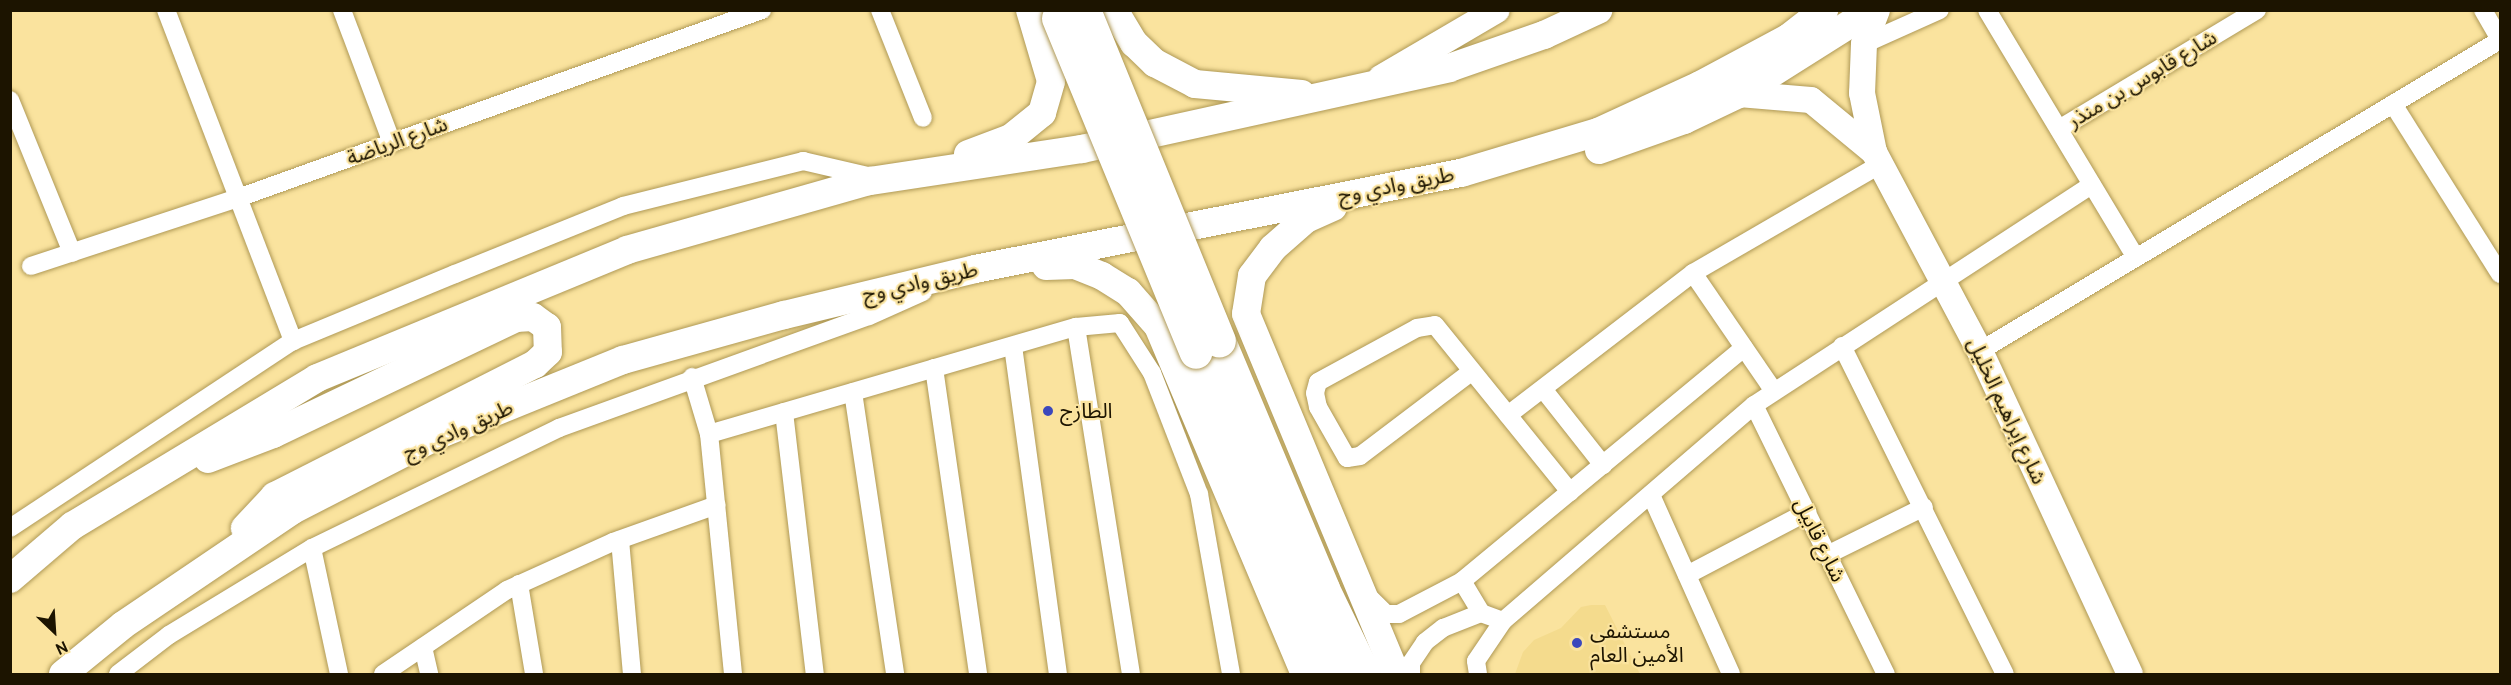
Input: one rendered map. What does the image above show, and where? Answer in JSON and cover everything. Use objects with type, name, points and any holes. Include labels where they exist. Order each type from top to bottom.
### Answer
[{"type":"highway","points":[[1057,12],[1208,347],[1364,675]]},
{"type":"highway","points":[[1208,347],[1335,675]]},
{"type":"main road","points":[[1114,10],[1134,43],[1155,63],[1195,84],[1328,97]]},
{"type":"main road","points":[[10,579],[72,526],[317,378],[627,250],[879,179],[1082,149],[1328,97],[1369,85],[1449,68],[1544,34],[1598,10]]},
{"type":"main road","name":"طريق وادي وج","points":[[63,675],[123,625],[293,510],[443,433],[623,360],[784,315],[975,269],[1375,188],[1461,173],[1598,132],[1730,70],[1788,38],[1824,10]]},
{"type":"main road","points":[[1461,173],[1595,151],[1684,120],[1739,94],[1872,10]]},
{"type":"main road","points":[[907,175],[1011,138],[1042,113],[1051,81],[1057,12]]},
{"type":"main road","points":[[1375,188],[1306,219],[1273,248],[1252,276],[1246,314],[1365,593],[1396,675]]},
{"type":"main road","points":[[975,269],[1075,266],[1128,292],[1158,326],[1305,675]]},
{"type":"main road","points":[[143,483],[273,434],[516,318],[533,317],[546,327],[550,344],[543,359],[275,495],[214,563]]},
{"type":"street","points":[[166,10],[293,340]]},
{"type":"street","points":[[342,10],[392,143]]},
{"type":"street","name":"شارع الرياضة","points":[[31,266],[238,198],[762,10]]},
{"type":"street","points":[[880,10],[923,118]]},
{"type":"street","points":[[1369,85],[1497,10]]},
{"type":"street","points":[[1877,10],[1864,44],[1862,93],[1878,158]]},
{"type":"street","points":[[1864,44],[1940,10]]},
{"type":"street","points":[[1987,10],[2136,258]]},
{"type":"street","name":"شارع قابوس بن منذر","points":[[2059,129],[2257,10]]},
{"type":"street","points":[[1980,351],[2500,39],[2483,10]]},
{"type":"street","points":[[1739,94],[1811,100],[1878,158]]},
{"type":"street","points":[[10,100],[72,252]]},
{"type":"street","points":[[2393,104],[2500,274]]},
{"type":"street","points":[[1508,415],[1693,273],[1878,158]]},
{"type":"street","name":"شارع إبراهيم الخليل","points":[[1878,158],[1980,351],[2130,675]]},
{"type":"street","points":[[10,528],[293,340],[623,206],[803,161],[879,179]]},
{"type":"street","points":[[1478,675],[1476,661],[1503,621],[1754,405],[1773,390],[2092,185]]},
{"type":"street","points":[[118,675],[169,635],[312,548],[559,428],[692,378],[869,316],[975,269]]},
{"type":"street","points":[[1693,273],[1773,390]]},
{"type":"street","points":[[709,434],[1076,327],[1120,323],[1152,373],[1199,494],[1231,675]]},
{"type":"street","points":[[1471,372],[1360,456],[1347,458],[1318,407],[1315,393],[1318,382],[1417,328],[1435,325],[1570,492]]},
{"type":"street","points":[[1076,327],[1131,675]]},
{"type":"street","points":[[1013,346],[1058,675]]},
{"type":"street","points":[[1842,346],[1924,507],[2005,675]]},
{"type":"street","points":[[1365,593],[1386,614],[1400,614],[1462,581],[1744,348]]},
{"type":"street","points":[[934,368],[978,675]]},
{"type":"street","points":[[692,378],[709,434],[733,675]]},
{"type":"street","points":[[1543,389],[1603,465]]},
{"type":"street","points":[[853,392],[895,675]]},
{"type":"street","name":"شارع قابيل","points":[[1754,405],[1886,675]]},
{"type":"street","points":[[784,412],[815,675]]},
{"type":"street","points":[[1652,495],[1731,675]]},
{"type":"street","points":[[383,675],[519,584],[620,540],[717,505]]},
{"type":"street","points":[[1827,555],[1924,507]]},
{"type":"street","points":[[1687,575],[1807,512]]},
{"type":"street","points":[[620,540],[632,675]]},
{"type":"street","points":[[312,548],[339,675]]},
{"type":"street","points":[[1462,581],[1481,614]]},
{"type":"street","points":[[519,584],[534,675]]},
{"type":"street","points":[[1411,675],[1410,663],[1425,642],[1443,628],[1481,614],[1503,621]]},
{"type":"street","points":[[423,647],[429,675]]},
{"type":"shaded area","name":"مستشفى الأمين العام","points":[[1605,605],[1640,674],[1515,674],[1523,652],[1534,640],[1561,628],[1581,607]]},
{"type":"place","name":"الطازج","points":[[1048,411]]},
{"type":"place","name":"مستشفى الأمين العام","points":[[1577,643]]}]
